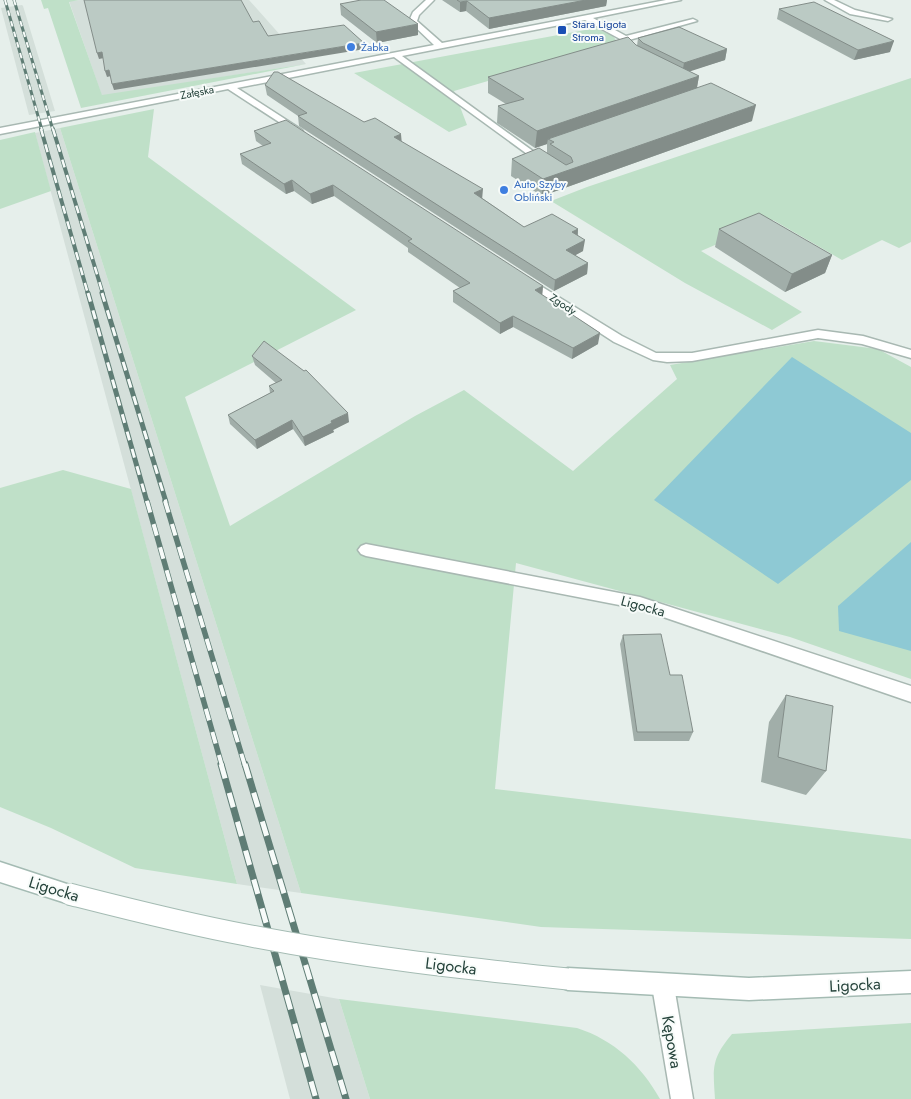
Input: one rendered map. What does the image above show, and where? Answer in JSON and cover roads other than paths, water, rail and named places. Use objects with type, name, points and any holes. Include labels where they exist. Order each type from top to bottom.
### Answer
[{"type":"street","points":[[430,0],[416,14],[413,21],[440,46]]},
{"type":"street","name":"Załęska","points":[[0,131],[677,0]]},
{"type":"street","points":[[829,0],[853,12],[888,19]]},
{"type":"street","points":[[609,3],[623,11]]},
{"type":"street","points":[[587,18],[625,39],[629,49],[644,60]]},
{"type":"street","points":[[625,39],[693,21]]},
{"type":"street","points":[[395,54],[536,153],[556,172]]},
{"type":"street","points":[[230,86],[313,141]]},
{"type":"street","name":"Zgody","points":[[520,277],[618,339],[653,356],[667,358],[692,357],[818,334],[863,340],[911,354]]},
{"type":"street","name":"Ligocka","points":[[366,550],[640,603],[911,694]]},
{"type":"street","name":"Ligocka","points":[[0,872],[69,894],[182,922],[271,940],[395,959],[568,979],[663,986],[749,989],[911,982]]},
{"type":"street","name":"Kępowa","points":[[663,986],[682,1099]]},
{"type":"water","points":[[792,357],[911,433],[911,480],[778,584],[654,500]]},
{"type":"water","points":[[911,542],[911,651],[839,631],[838,606]]},
{"type":"railway","points":[[5,0],[42,130]]},
{"type":"railway","points":[[14,0],[53,130]]},
{"type":"railway","points":[[41,129],[88,294]]},
{"type":"railway","points":[[53,129],[103,294]]},
{"type":"railway","points":[[88,293],[147,502]]},
{"type":"railway","points":[[102,293],[166,502]]},
{"type":"railway","points":[[147,501],[222,766]]},
{"type":"railway","points":[[165,501],[245,766]]},
{"type":"railway","points":[[221,764],[316,1099]]},
{"type":"railway","points":[[245,764],[346,1099]]},
{"type":"place","name":"Stara Ligota Stroma","points":[[562,30]]},
{"type":"place","name":"Żabka","points":[[351,47]]},
{"type":"place","name":"Auto Szyby Obliński","points":[[504,190]]}]
